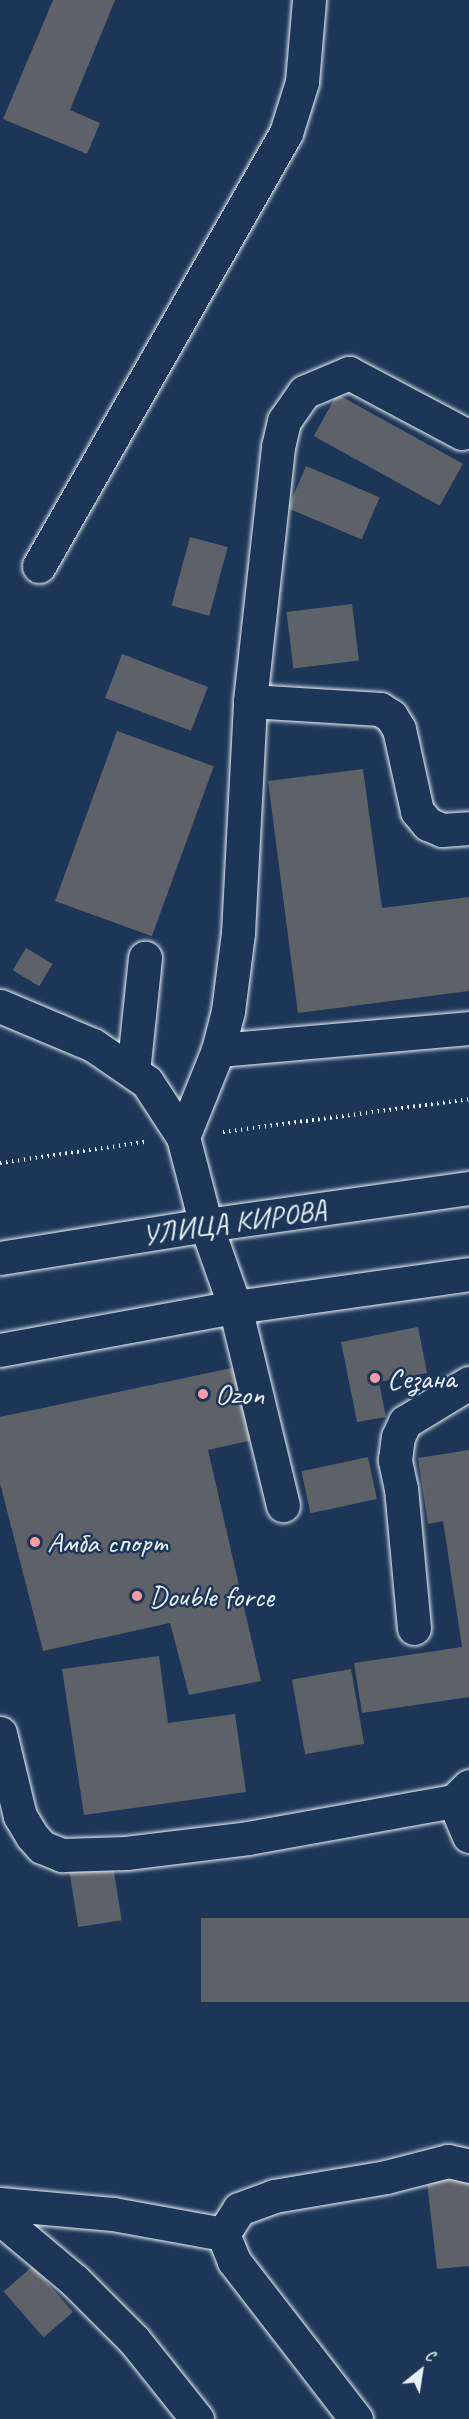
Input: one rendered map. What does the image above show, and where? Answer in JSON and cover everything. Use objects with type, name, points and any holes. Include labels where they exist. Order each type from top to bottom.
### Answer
[{"type":"main road","points":[[39,566],[286,133],[302,82],[309,0]]},
{"type":"main road","points":[[183,1137],[218,1050],[228,1011],[238,933],[250,701],[278,447],[284,420],[304,392],[349,373],[462,433]]},
{"type":"main road","points":[[250,701],[380,709],[386,712],[399,729],[417,811],[428,824],[442,830],[469,828]]},
{"type":"main road","points":[[133,1072],[145,958]]},
{"type":"main road","points":[[0,1006],[93,1045],[147,1082],[183,1137],[206,1225],[235,1308],[283,1505]]},
{"type":"main road","points":[[218,1050],[469,1028]]},
{"type":"main road","name":"УЛИЦА КИРОВА","points":[[0,1258],[206,1225],[469,1188]]},
{"type":"main road","points":[[0,1350],[235,1308],[469,1274]]},
{"type":"main road","points":[[414,1628],[401,1490],[395,1460],[398,1437],[405,1422],[469,1383]]},
{"type":"main road","points":[[0,1733],[20,1816],[42,1847],[62,1855],[126,1852],[248,1838],[462,1793],[469,1836]]},
{"type":"main road","points":[[223,2234],[239,2209],[274,2196],[386,2177],[448,2161],[469,2166]]},
{"type":"main road","points":[[0,2204],[113,2214],[223,2234]]},
{"type":"main road","points":[[0,2218],[74,2280],[134,2340],[197,2419]]},
{"type":"main road","points":[[223,2234],[234,2261],[356,2419]]},
{"type":"path","points":[[0,1163],[469,1099]]},
{"type":"building","points":[[53,0],[115,0],[70,110],[100,123],[87,154],[3,119]]},
{"type":"building","points":[[337,394],[463,464],[440,506],[314,436]]},
{"type":"building","points":[[306,466],[380,497],[362,540],[288,508]]},
{"type":"building","points":[[190,537],[228,547],[209,616],[172,606]]},
{"type":"building","points":[[352,604],[359,661],[293,669],[286,612]]},
{"type":"building","points":[[122,654],[208,687],[191,731],[105,698]]},
{"type":"building","points":[[117,731],[214,766],[152,936],[55,901]]},
{"type":"building","points":[[363,769],[382,908],[469,897],[469,991],[298,1013],[268,781]]},
{"type":"building","points":[[26,948],[53,964],[39,986],[13,970]]},
{"type":"building","name":"Сезана","points":[[418,1327],[427,1373],[379,1382],[386,1417],[357,1422],[341,1342]]},
{"type":"building","points":[[241,1366],[262,1438],[208,1450],[261,1681],[189,1695],[170,1623],[43,1651],[0,1483],[0,1417]]},
{"type":"building","points":[[469,1450],[469,1697],[362,1713],[354,1663],[462,1647],[443,1521],[428,1524],[418,1458]]},
{"type":"building","points":[[368,1457],[377,1499],[310,1513],[301,1471]]},
{"type":"building","points":[[159,1656],[168,1723],[235,1714],[246,1792],[84,1815],[62,1669]]},
{"type":"building","points":[[351,1669],[364,1744],[305,1754],[292,1679]]},
{"type":"building","points":[[112,1859],[122,1920],[78,1927],[69,1866]]},
{"type":"building","points":[[201,1918],[469,1918],[469,2002],[201,2002]]},
{"type":"building","points":[[469,2178],[469,2266],[437,2269],[427,2182]]},
{"type":"building","points":[[33,2266],[73,2312],[44,2338],[4,2292]]},
{"type":"place","name":"Сезана","points":[[375,1378]]},
{"type":"place","name":"Ozon","points":[[203,1394]]},
{"type":"place","name":"Амба спорт","points":[[35,1542]]},
{"type":"place","name":"Double force","points":[[137,1596]]}]
